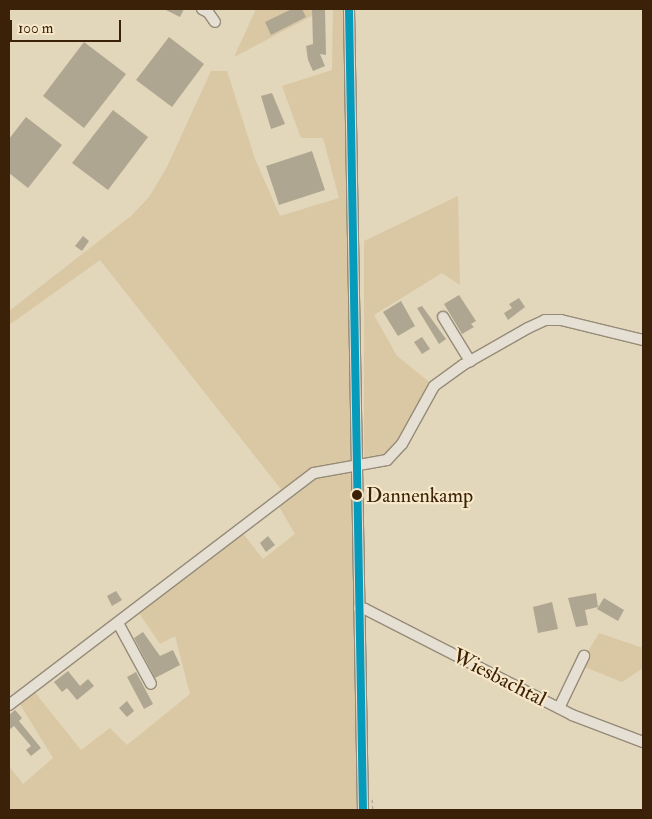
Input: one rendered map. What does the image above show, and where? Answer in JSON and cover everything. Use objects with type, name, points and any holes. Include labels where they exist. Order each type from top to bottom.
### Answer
[{"type":"street","points":[[202,9],[208,12],[215,22]]},
{"type":"street","points":[[349,9],[363,810]]},
{"type":"street","points":[[443,317],[470,361]]},
{"type":"street","points":[[9,705],[314,472],[387,460],[402,444],[434,386],[470,361],[545,320],[561,320],[643,340]]},
{"type":"street","name":"Wiesbachtal","points":[[359,608],[366,609],[559,708],[643,742]]},
{"type":"street","points":[[118,623],[152,684]]},
{"type":"street","points":[[559,708],[584,656]]},
{"type":"shaded area","points":[[256,9],[325,9],[234,57]]},
{"type":"shaded area","points":[[333,9],[344,9],[363,810],[9,810],[9,766],[23,784],[53,758],[18,701],[33,690],[81,750],[110,728],[127,745],[190,694],[175,636],[160,644],[137,610],[241,531],[263,559],[295,534],[277,503],[284,493],[100,260],[9,325],[9,311],[131,216],[149,197],[167,167],[211,71],[227,71],[255,159],[280,216],[339,198],[323,138],[301,138],[282,86],[332,70]]},
{"type":"shaded area","points":[[458,196],[460,285],[442,273],[374,315],[397,356],[433,385],[401,443],[386,459],[364,465],[364,241]]},
{"type":"shaded area","points":[[599,633],[643,648],[643,668],[622,682],[582,666],[581,663]]},
{"type":"building","points":[[164,9],[184,9],[180,17]]},
{"type":"building","points":[[292,9],[302,9],[306,17],[271,35],[265,22]]},
{"type":"building","points":[[312,9],[325,9],[326,55],[320,54],[325,66],[313,71],[308,60],[306,46],[313,44]]},
{"type":"building","points":[[169,37],[204,64],[172,107],[136,80]]},
{"type":"building","points":[[84,42],[126,74],[84,128],[43,96]]},
{"type":"building","points":[[272,93],[285,124],[271,129],[261,96]]},
{"type":"building","points":[[113,110],[148,137],[108,190],[72,163]]},
{"type":"building","points":[[26,117],[62,145],[28,188],[9,173],[9,139]]},
{"type":"building","points":[[312,151],[325,190],[279,205],[266,166]]},
{"type":"building","points":[[83,236],[89,241],[82,251],[75,246]]},
{"type":"building","points":[[459,295],[476,321],[471,324],[474,327],[462,334],[444,304]]},
{"type":"building","points":[[519,298],[525,307],[508,320],[504,313],[512,308],[509,304]]},
{"type":"building","points":[[401,301],[415,326],[398,336],[383,312]]},
{"type":"building","points":[[422,306],[446,339],[439,344],[417,308]]},
{"type":"building","points":[[422,337],[430,349],[422,354],[414,342]]},
{"type":"building","points":[[268,536],[275,545],[266,552],[260,543]]},
{"type":"building","points":[[116,591],[122,600],[112,606],[107,596]]},
{"type":"building","points":[[596,593],[598,607],[585,610],[588,625],[576,627],[568,598]]},
{"type":"building","points":[[604,598],[624,610],[618,621],[597,609]]},
{"type":"building","points":[[552,602],[558,629],[538,633],[533,607]]},
{"type":"building","points":[[143,632],[160,656],[173,650],[180,665],[155,678],[134,638]]},
{"type":"building","points":[[68,671],[80,686],[88,679],[94,686],[77,700],[67,688],[62,692],[54,682]]},
{"type":"building","points":[[136,672],[153,704],[144,709],[127,677]]},
{"type":"building","points":[[127,701],[134,711],[127,717],[119,708]]},
{"type":"building","points":[[15,710],[22,718],[19,721],[41,748],[31,756],[26,750],[31,746],[14,726],[9,730],[9,715]]},
{"type":"transit line","points":[[349,9],[363,810]]},
{"type":"place","name":"Dannenkamp","points":[[357,495]]}]
